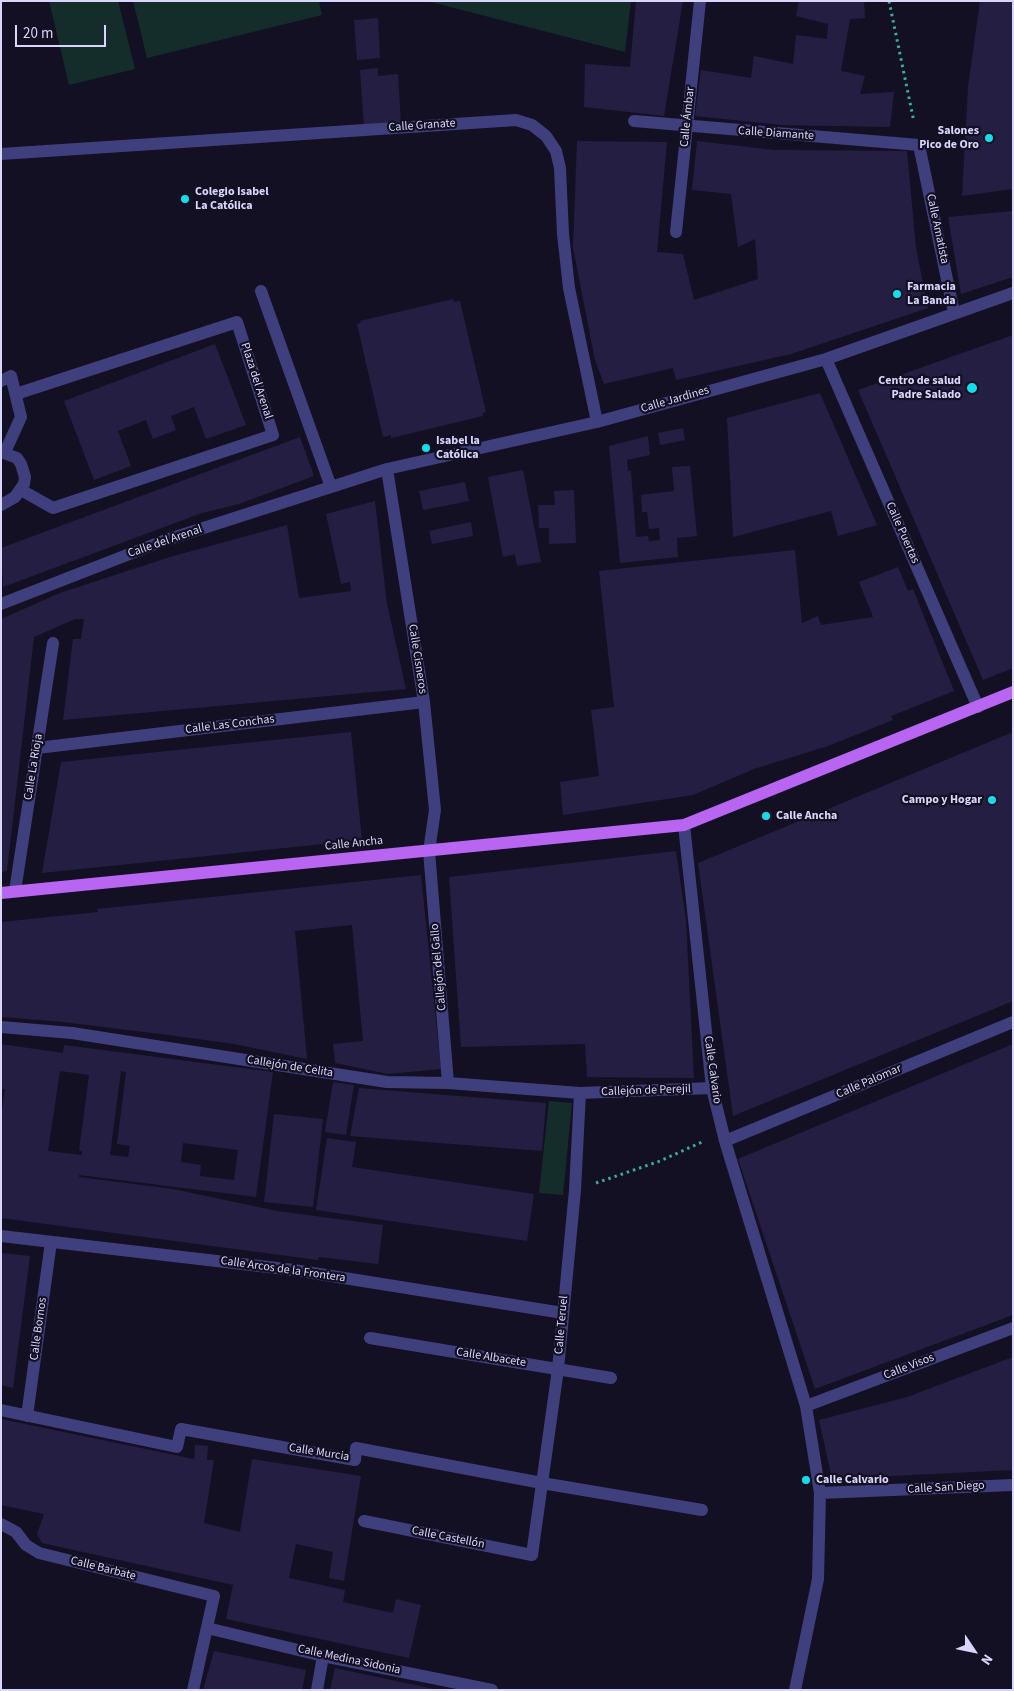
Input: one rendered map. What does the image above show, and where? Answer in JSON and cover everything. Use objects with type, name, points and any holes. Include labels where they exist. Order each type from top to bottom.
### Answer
[{"type":"main road","name":"Calle Ancha","points":[[1,893],[684,825],[1013,692]]},
{"type":"street","name":"Calle Ámbar","points":[[676,232],[700,1]]},
{"type":"street","name":"Calle Granate","points":[[1,154],[516,120],[532,125],[546,136],[556,151],[560,168],[563,234],[570,288],[597,422]]},
{"type":"street","name":"Calle Diamante","points":[[634,121],[919,145]]},
{"type":"street","name":"Calle Amatista","points":[[919,145],[954,313]]},
{"type":"street","points":[[261,291],[331,487]]},
{"type":"street","name":"Calle Jardines","points":[[331,487],[387,469],[597,422],[826,359],[1013,293]]},
{"type":"street","name":"Plaza del Arenal","points":[[16,394],[237,322],[273,435],[53,508],[21,490]]},
{"type":"street","name":"Calle Puertas","points":[[826,359],[978,707]]},
{"type":"street","points":[[1,381],[11,376],[21,417],[3,452],[12,454],[21,464],[25,477],[21,490],[16,497],[1,505]]},
{"type":"street","name":"Calle Cisneros","points":[[387,469],[424,702],[435,810],[429,851]]},
{"type":"street","name":"Calle del Arenal","points":[[1,604],[163,541],[331,487]]},
{"type":"street","name":"Calle La Rioja","points":[[15,891],[53,643]]},
{"type":"street","name":"Calle Las Conchas","points":[[37,748],[424,702]]},
{"type":"street","name":"Calle Calvario","points":[[684,825],[712,1088],[725,1141],[806,1406],[820,1494],[818,1580],[795,1690]]},
{"type":"street","name":"Callejón del Gallo","points":[[429,851],[448,1083]]},
{"type":"street","name":"Calle Palomar","points":[[725,1141],[1013,1022]]},
{"type":"street","name":"Callejón de Celita","points":[[1,1027],[72,1033],[387,1082],[448,1083],[580,1093]]},
{"type":"street","name":"Callejón de Perejil","points":[[580,1093],[712,1088]]},
{"type":"street","name":"Calle Teruel","points":[[532,1555],[558,1369],[575,1190],[580,1093]]},
{"type":"street","name":"Calle Arcos de la Frontera","points":[[1,1236],[294,1270],[563,1313]]},
{"type":"street","name":"Calle Bornos","points":[[27,1416],[51,1242]]},
{"type":"street","name":"Calle Visos","points":[[806,1406],[1013,1328]]},
{"type":"street","name":"Calle Albacete","points":[[370,1338],[611,1378]]},
{"type":"street","name":"Calle Murcia","points":[[1,1410],[177,1447],[180,1429],[355,1460],[356,1448],[542,1483],[702,1510]]},
{"type":"street","name":"Calle San Diego","points":[[820,1494],[1013,1485]]},
{"type":"street","name":"Calle Castellón","points":[[364,1521],[532,1555]]},
{"type":"street","name":"Calle Barbate","points":[[1,1524],[16,1532],[26,1545],[39,1553],[214,1596],[207,1628]]},
{"type":"street","points":[[193,1690],[207,1628]]},
{"type":"street","name":"Calle Medina Sidonia","points":[[207,1628],[324,1656],[492,1690]]},
{"type":"street","points":[[317,1690],[324,1656]]},
{"type":"path","points":[[889,1],[919,145]]},
{"type":"path","points":[[575,1190],[660,1161],[692,1145],[707,1141],[725,1141]]},
{"type":"green space","points":[[49,1],[118,1],[135,69],[69,85]]},
{"type":"green space","points":[[133,1],[319,1],[322,15],[147,58]]},
{"type":"green space","points":[[427,1],[631,1],[625,52]]},
{"type":"green space","points":[[549,1101],[572,1103],[563,1195],[539,1193]]},
{"type":"building","points":[[636,1],[683,1],[664,116],[584,107],[585,64],[630,67]]},
{"type":"building","points":[[799,1],[864,1],[865,18],[850,19],[841,71],[865,76],[860,94],[894,92],[890,127],[781,125],[695,116],[701,70],[751,78],[754,56],[793,64],[796,35],[827,39],[828,24],[796,16]]},
{"type":"building","name":"Salones Pico de Oro","points":[[980,1],[1013,1],[1013,189],[962,196],[968,87]]},
{"type":"building","points":[[378,18],[380,58],[357,60],[354,20]]},
{"type":"building","points":[[378,68],[378,76],[398,74],[401,124],[364,127],[360,70]]},
{"type":"building","points":[[577,141],[667,142],[657,252],[683,254],[694,300],[758,279],[755,239],[738,247],[731,194],[692,190],[697,141],[774,150],[907,151],[916,248],[928,308],[791,354],[676,380],[673,368],[604,384],[595,360],[573,248]]},
{"type":"building","points":[[1013,211],[1013,277],[961,294],[948,217]]},
{"type":"building","points":[[453,299],[454,302],[460,301],[486,412],[482,413],[483,416],[391,438],[391,435],[383,437],[357,324],[361,323],[360,321]]},
{"type":"building","points":[[1013,335],[1013,668],[983,680],[858,390]]},
{"type":"building","points":[[215,344],[246,425],[206,439],[194,407],[171,416],[176,430],[153,439],[146,420],[118,431],[131,466],[94,480],[64,401]]},
{"type":"building","points":[[820,393],[877,525],[838,536],[831,511],[733,537],[727,418]]},
{"type":"building","points":[[683,428],[685,440],[660,445],[658,433]]},
{"type":"building","points":[[648,436],[650,455],[627,460],[628,471],[631,471],[636,537],[648,536],[649,541],[660,540],[659,528],[649,529],[647,512],[642,512],[641,495],[674,491],[672,467],[690,466],[697,536],[677,538],[678,557],[620,563],[609,446]]},
{"type":"building","points":[[300,437],[314,476],[239,504],[202,513],[3,587],[1,548]]},
{"type":"building","points":[[523,470],[541,562],[517,566],[515,554],[503,557],[488,477]]},
{"type":"building","points":[[465,482],[469,501],[423,510],[419,491]]},
{"type":"building","points":[[574,490],[576,543],[549,544],[549,528],[539,528],[538,505],[555,505],[554,491]]},
{"type":"building","points":[[375,501],[387,604],[406,689],[63,720],[73,639],[81,639],[84,619],[75,619],[34,637],[7,871],[1,872],[1,619],[60,593],[170,557],[287,525],[299,598],[351,591],[350,582],[341,584],[326,514]]},
{"type":"building","points":[[471,522],[473,536],[432,544],[429,531]]},
{"type":"building","points":[[795,550],[802,623],[818,616],[821,625],[873,617],[859,582],[898,567],[908,591],[913,589],[954,691],[891,716],[893,720],[828,746],[754,769],[693,795],[563,815],[560,782],[599,776],[591,710],[614,707],[599,571]]},
{"type":"building","points":[[351,732],[362,840],[42,873],[61,762]]},
{"type":"building","points":[[1013,732],[1013,1001],[733,1116],[698,863]]},
{"type":"building","points":[[676,851],[686,920],[694,1078],[587,1077],[585,1044],[461,1047],[449,877]]},
{"type":"building","points":[[421,875],[441,1069],[388,1074],[335,1063],[333,1044],[363,1041],[352,925],[295,931],[307,1059],[234,1044],[176,1036],[63,1022],[1,1017],[1,922],[98,912],[97,909]]},
{"type":"building","points":[[1,1044],[63,1053],[64,1045],[273,1072],[256,1197],[79,1175],[79,1177],[173,1189],[277,1211],[383,1225],[378,1264],[319,1257],[318,1260],[1,1218],[1,1117],[5,1089],[1,1089]],"holes":[[[60,1071],[89,1075],[79,1151],[82,1151],[82,1155],[48,1151]],[[121,1071],[126,1072],[117,1144],[130,1146],[128,1157],[110,1155]],[[183,1143],[238,1150],[234,1180],[200,1176],[201,1165],[181,1162]]]},
{"type":"building","points":[[1013,1044],[1013,1315],[815,1389],[738,1159]]},
{"type":"building","points":[[333,1082],[354,1085],[346,1135],[325,1132]]},
{"type":"building","points":[[359,1088],[546,1103],[542,1151],[350,1136]]},
{"type":"building","points":[[274,1114],[323,1119],[313,1207],[264,1202]]},
{"type":"building","points":[[327,1138],[356,1142],[352,1167],[534,1194],[527,1241],[316,1210]]},
{"type":"building","points":[[1,1253],[30,1256],[13,1388],[1,1385]]},
{"type":"building","points":[[1013,1357],[1013,1470],[832,1479],[819,1420],[907,1397]]},
{"type":"building","points":[[1,1419],[194,1459],[195,1445],[208,1446],[207,1460],[214,1460],[204,1523],[240,1532],[252,1459],[361,1476],[344,1581],[329,1578],[333,1552],[296,1544],[289,1578],[345,1590],[343,1602],[393,1613],[396,1599],[421,1605],[409,1658],[226,1619],[233,1585],[42,1543],[37,1534],[44,1514],[1,1505]]},
{"type":"building","points":[[214,1651],[306,1670],[302,1690],[203,1690]]},
{"type":"building","points":[[335,1668],[434,1689],[434,1690],[330,1690]]},
{"type":"place","name":"Salones Pico de Oro","points":[[989,138]]},
{"type":"place","name":"Colegio Isabel La Católica","points":[[185,199]]},
{"type":"place","name":"Farmacia La Banda","points":[[897,294]]},
{"type":"place","name":"Centro de salud Padre Salado","points":[[972,388]]},
{"type":"place","name":"Isabel la Católica","points":[[426,448]]},
{"type":"place","name":"Campo y Hogar","points":[[992,800]]},
{"type":"place","name":"Calle Ancha","points":[[766,816]]},
{"type":"place","name":"Calle Calvario","points":[[806,1480]]}]
